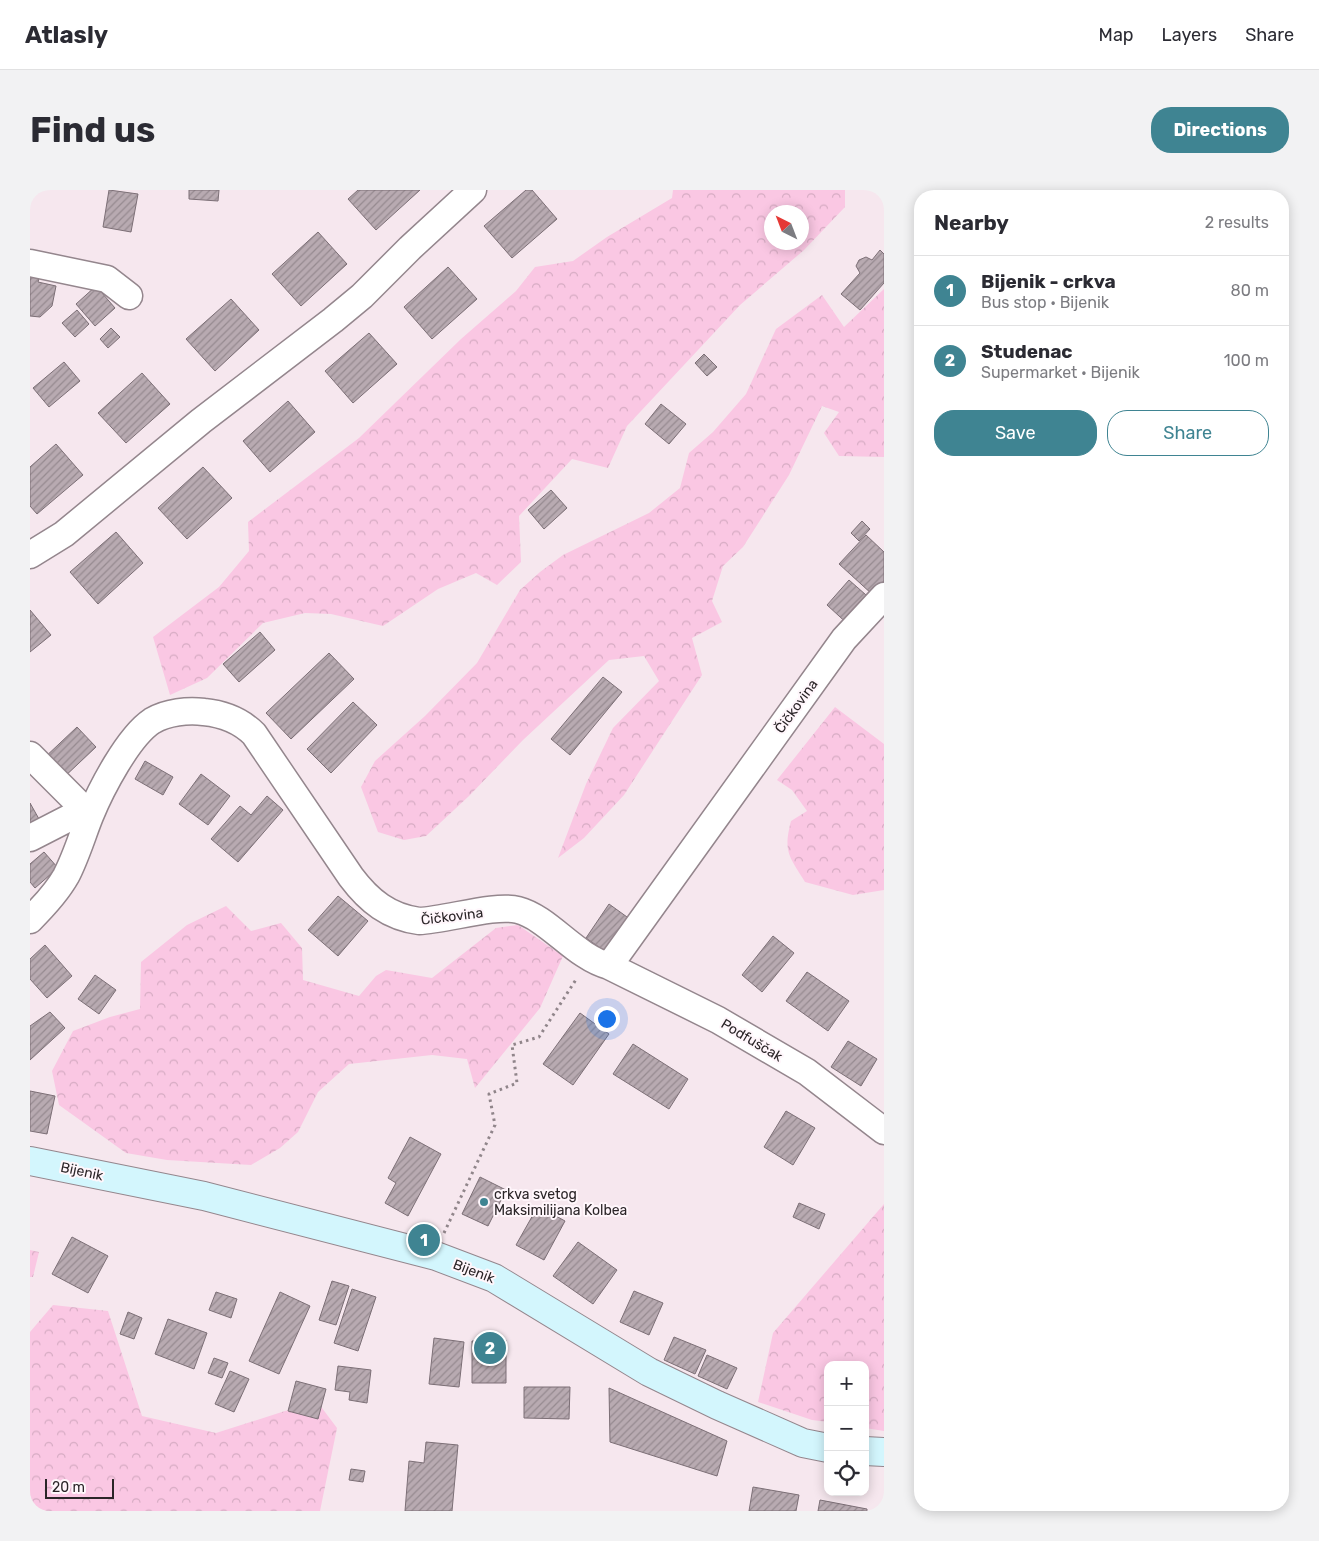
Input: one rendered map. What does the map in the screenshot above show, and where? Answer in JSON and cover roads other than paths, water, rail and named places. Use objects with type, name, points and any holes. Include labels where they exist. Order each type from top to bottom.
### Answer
[{"type":"main road","name":"Bijenik","points":[[30,1161],[204,1196],[436,1256],[494,1278],[650,1372],[717,1405],[803,1443],[824,1447]]},
{"type":"main road","points":[[869,1451],[884,1452]]},
{"type":"street","points":[[30,556],[71,529],[201,422],[340,314],[473,190]]},
{"type":"street","points":[[30,263],[107,279],[129,296]]},
{"type":"street","name":"Čičkovina","points":[[30,920],[66,876],[90,815],[133,742],[153,721],[182,711],[214,713],[242,722],[254,734],[351,877],[370,899],[383,909],[407,919],[419,921],[516,909],[536,918],[599,962],[844,639],[884,596]]},
{"type":"street","points":[[30,755],[90,815]]},
{"type":"street","points":[[30,838],[72,817],[90,815]]},
{"type":"street","name":"Podfuščak","points":[[599,962],[718,1020],[807,1072],[884,1131]]},
{"type":"place","name":"crkva svetog Maksimilijana Kolbea","points":[[484,1202]]},
{"type":"place","name":"Bijenik - crkva","points":[[424,1240]]},
{"type":"place","name":"Studenac","points":[[490,1348]]}]
